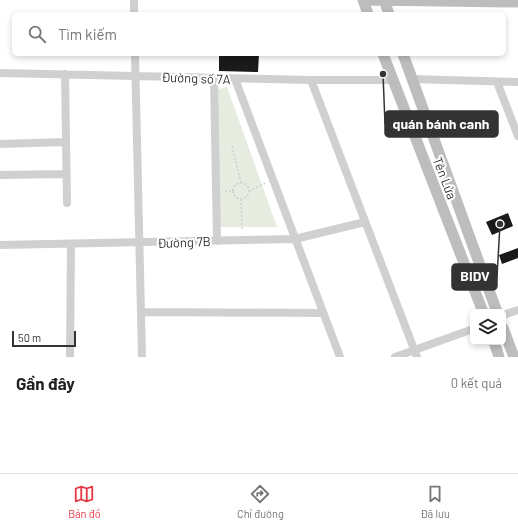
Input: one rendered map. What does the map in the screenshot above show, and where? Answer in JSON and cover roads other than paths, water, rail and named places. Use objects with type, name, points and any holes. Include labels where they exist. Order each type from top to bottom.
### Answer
[{"type":"main road","points":[[363,0],[367,12]]},
{"type":"main road","points":[[368,0],[518,2]]},
{"type":"main road","points":[[384,0],[388,12]]},
{"type":"main road","name":"Tên Lửa","points":[[384,56],[482,309]]},
{"type":"main road","name":"Tên Lửa","points":[[404,56],[496,309]]},
{"type":"main road","points":[[506,336],[514,357]]},
{"type":"main road","points":[[495,345],[499,357]]},
{"type":"street","points":[[134,0],[134,12]]},
{"type":"street","points":[[135,56],[142,357]]},
{"type":"street","name":"Đường số 7A","points":[[0,73],[235,79],[392,80]]},
{"type":"street","points":[[65,74],[67,203]]},
{"type":"street","points":[[214,78],[217,241]]},
{"type":"street","points":[[235,79],[340,357]]},
{"type":"street","points":[[411,79],[518,82]]},
{"type":"street","points":[[311,80],[416,354]]},
{"type":"street","points":[[497,82],[518,136]]},
{"type":"street","points":[[0,144],[66,142]]},
{"type":"street","points":[[0,175],[66,174]]},
{"type":"street","name":"Đường 7B","points":[[0,245],[295,239],[365,222]]},
{"type":"street","points":[[70,357],[71,244]]},
{"type":"street","points":[[506,314],[518,310]]},
{"type":"street","points":[[142,312],[323,313]]},
{"type":"street","points":[[395,357],[416,354],[470,329]]},
{"type":"place","name":"quán bánh canh","points":[[383,74]]},
{"type":"place","name":"BIDV","points":[[500,224]]}]
